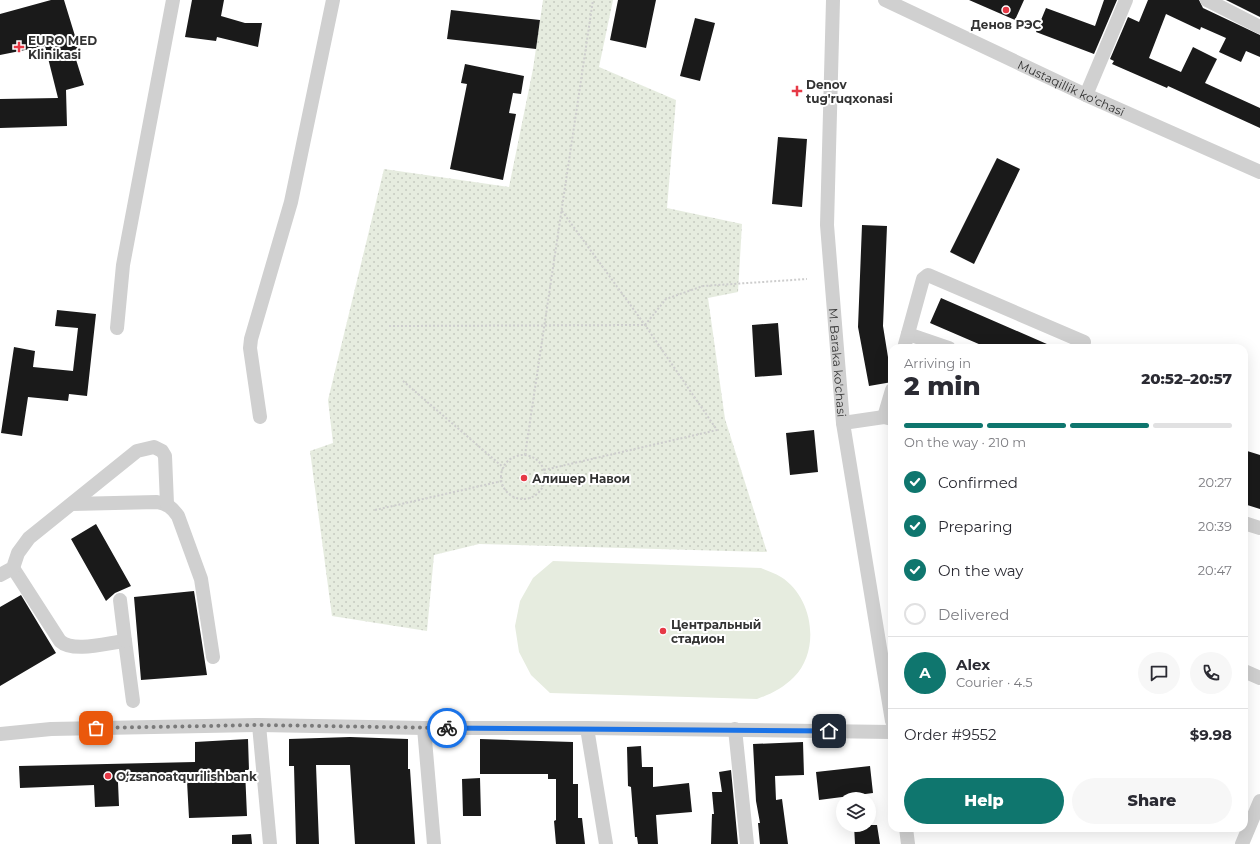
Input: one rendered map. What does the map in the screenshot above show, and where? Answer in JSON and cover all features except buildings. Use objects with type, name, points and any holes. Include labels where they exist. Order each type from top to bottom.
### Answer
[{"type":"street","points":[[117,328],[123,265],[173,0]]},
{"type":"street","points":[[260,417],[250,339],[291,202],[333,0]]},
{"type":"street","name":"M. Baraka ko'chasi","points":[[833,0],[828,225],[843,423],[888,697]]},
{"type":"street","name":"Mustaqillik ko‘chasi","points":[[885,0],[1086,95],[1260,172]]},
{"type":"street","points":[[1086,95],[1126,0]]},
{"type":"street","points":[[1207,0],[1260,27]]},
{"type":"street","points":[[905,344],[913,310],[923,279],[928,275],[1084,342]]},
{"type":"street","points":[[908,334],[937,344]]},
{"type":"street","points":[[843,423],[888,418]]},
{"type":"street","points":[[0,575],[13,568],[23,544],[137,451],[154,447],[162,451],[165,456],[167,504]]},
{"type":"street","points":[[72,504],[157,502],[167,504],[178,516],[201,579],[213,657]]},
{"type":"street","points":[[1248,525],[1260,528]]},
{"type":"street","points":[[13,568],[64,645],[75,648],[125,641]]},
{"type":"street","points":[[120,600],[133,701]]},
{"type":"street","points":[[1248,673],[1260,678]]},
{"type":"street","points":[[259,725],[270,844]]},
{"type":"street","points":[[0,734],[51,729],[259,725],[424,728],[735,729],[888,732]]},
{"type":"street","points":[[424,728],[434,844]]},
{"type":"street","points":[[586,728],[606,844]]},
{"type":"street","points":[[735,729],[747,844]]},
{"type":"street","points":[[1248,830],[1260,801]]},
{"type":"street","points":[[906,832],[908,844]]},
{"type":"street","points":[[1242,844],[1247,832]]},
{"type":"path","points":[[525,455],[593,0]]},
{"type":"path","points":[[544,470],[718,430],[645,325],[562,211]]},
{"type":"path","points":[[645,325],[666,299],[703,286],[807,278]]},
{"type":"path","points":[[389,326],[645,325]]},
{"type":"path","points":[[403,381],[504,468]]},
{"type":"path","points":[[525,455],[538,460],[544,470],[545,480],[543,486],[539,492],[527,498],[512,496],[507,491],[502,481],[504,468],[511,458],[525,455]]},
{"type":"path","points":[[375,510],[502,481]]},
{"type":"shaded area","points":[[543,0],[613,0],[599,67],[676,100],[667,208],[742,224],[738,292],[708,298],[725,419],[767,552],[479,544],[434,555],[427,631],[332,616],[310,451],[333,443],[328,400],[384,169],[509,187],[533,69]]},
{"type":"shaded area","name":"Центральный стадион","points":[[553,561],[761,568],[774,573],[792,586],[800,597],[806,610],[810,624],[810,639],[808,653],[803,666],[786,684],[757,699],[550,693],[531,675],[519,652],[515,626],[520,601],[533,578]]},
{"type":"way so far","points":[[96,728],[259,725],[447,728]]},
{"type":"place","name":"Денов РЭС","points":[[1006,10]]},
{"type":"place","name":"EURO MED Klinikasi","points":[[19,47]]},
{"type":"place","name":"Denov tug'ruqxonasi","points":[[797,91]]},
{"type":"place","name":"Алишер Навои","points":[[524,478]]},
{"type":"place","name":"Центральный стадион","points":[[663,631]]},
{"type":"place","name":"Oʻzsanoatqurilishbank","points":[[108,776]]},
{"type":"route","points":[[447,728],[829,731]]}]
